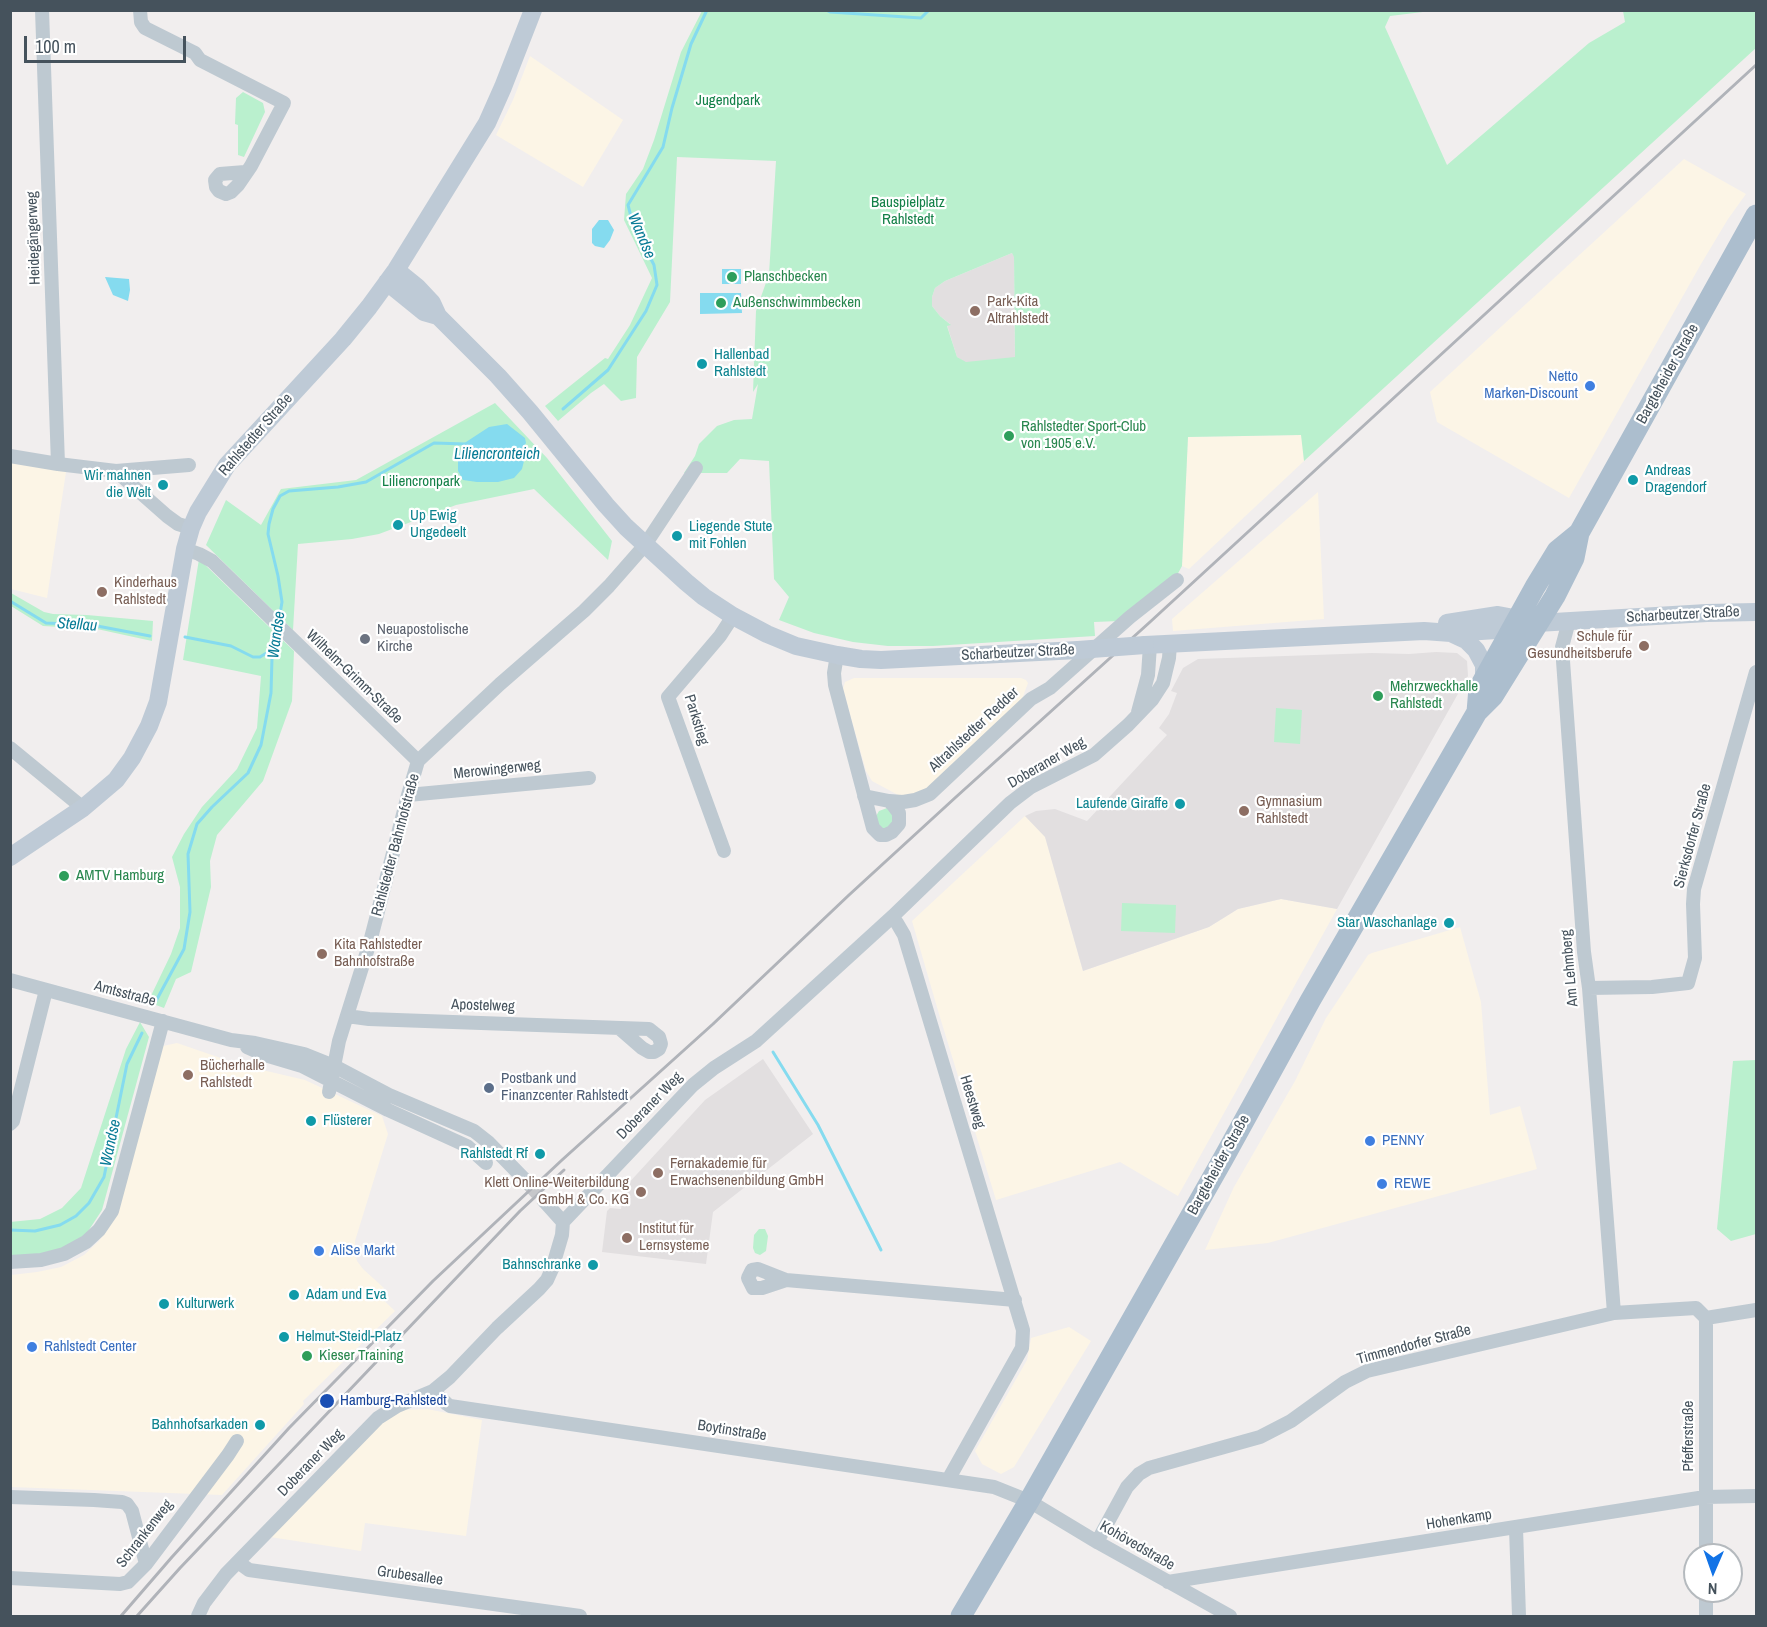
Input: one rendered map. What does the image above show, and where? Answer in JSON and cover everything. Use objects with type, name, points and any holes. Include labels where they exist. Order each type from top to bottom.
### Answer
[{"type":"main road","name":"Rahlstedter Straße","points":[[10,856],[83,808],[121,774],[139,747],[149,726],[160,688],[184,549],[201,507],[227,465],[343,339],[392,276],[487,123],[504,87],[533,10]]},
{"type":"main road","name":"Bargteheider Straße","points":[[961,1617],[1223,1159],[1306,1007],[1477,712],[1493,696],[1522,623],[1557,551],[1579,533],[1756,215]]},
{"type":"main road","points":[[392,276],[417,287],[432,303],[438,315],[498,376],[606,505],[645,545]]},
{"type":"main road","name":"Scharbeutzer Straße","points":[[645,545],[698,592],[733,616],[767,634],[796,646],[837,655],[881,660],[1424,631],[1450,633],[1522,623],[1756,612]]},
{"type":"main road","name":"Scharbeutzer Straße","points":[[1424,631],[1450,622],[1498,615],[1522,623]]},
{"type":"main road","name":"Bargteheider Straße","points":[[1477,712],[1479,688],[1522,623]]},
{"type":"main road","points":[[1450,633],[1466,640],[1476,650],[1484,665],[1484,679]]},
{"type":"street","name":"Heidegängerweg","points":[[42,10],[58,464]]},
{"type":"street","points":[[140,10],[141,22],[145,28],[195,53],[200,60],[284,102],[251,166],[245,172]]},
{"type":"street","points":[[10,456],[116,471],[189,465]]},
{"type":"street","name":"Rahlstedter Bahnhofstraße","points":[[331,1079],[418,761],[500,684],[584,611],[619,576],[645,545],[696,468]]},
{"type":"street","points":[[116,471],[167,516],[178,524],[191,528]]},
{"type":"street","name":"Wilhelm-Grimm-Straße","points":[[184,549],[212,561],[418,761]]},
{"type":"street","name":"Altrahlstedter Redder","points":[[864,795],[903,802],[930,794],[1031,699],[1050,688],[1130,617],[1177,580]]},
{"type":"street","name":"Parkstieg","points":[[724,851],[668,697],[720,636],[733,616]]},
{"type":"street","name":"Am Lehmberg","points":[[1569,621],[1562,647],[1584,952],[1589,988],[1614,1313]]},
{"type":"street","name":"Doberaner Weg","points":[[198,1617],[216,1586],[378,1418],[397,1406],[433,1391],[450,1377],[543,1284],[554,1263],[562,1235],[563,1222],[693,1085],[714,1068],[756,1041],[892,917],[1010,803],[1031,787],[1094,755],[1152,700],[1162,683],[1169,658],[1170,644]]},
{"type":"street","name":"Doberaner Weg","points":[[1137,714],[1148,675],[1148,645]]},
{"type":"street","points":[[837,655],[835,685],[873,828],[880,835],[892,832],[899,824],[899,813],[889,801]]},
{"type":"street","name":"Sierksdorfer Straße","points":[[1589,988],[1652,987],[1688,983],[1695,958],[1694,889],[1756,672]]},
{"type":"street","points":[[10,748],[83,808]]},
{"type":"street","name":"Merowingerweg","points":[[408,795],[589,778]]},
{"type":"street","name":"Heestweg","points":[[892,917],[904,935],[1023,1330],[1022,1348],[948,1480]]},
{"type":"street","name":"Amtsstraße","points":[[10,980],[231,1040],[254,1051],[302,1066],[397,1108],[434,1113],[482,1136],[528,1183]]},
{"type":"street","points":[[10,1124],[13,1120],[46,990]]},
{"type":"street","name":"Apostelweg","points":[[347,1016],[369,1019],[619,1028]]},
{"type":"street","points":[[10,1262],[41,1260],[64,1254],[86,1242],[99,1230],[112,1211],[163,1021]]},
{"type":"street","points":[[397,1108],[467,1146],[486,1163]]},
{"type":"street","points":[[544,1202],[563,1222]]},
{"type":"street","points":[[786,1280],[1015,1300]]},
{"type":"street","name":"Timmendorfer Straße","points":[[1097,1542],[1127,1487],[1139,1474],[1149,1468],[1260,1437],[1291,1421],[1345,1382],[1367,1371],[1614,1313],[1696,1308],[1706,1318],[1756,1310]]},
{"type":"street","name":"Pfefferstraße","points":[[1706,1318],[1706,1543]]},
{"type":"street","name":"Boytinstraße","points":[[433,1391],[450,1406],[994,1487],[1029,1501]]},
{"type":"street","name":"Schrankenweg","points":[[10,1578],[120,1584],[128,1582],[146,1564],[237,1441]]},
{"type":"street","name":"Hohenkamp","points":[[1168,1582],[1706,1497],[1756,1496]]},
{"type":"street","points":[[10,1497],[94,1500],[127,1504],[132,1511],[146,1564]]},
{"type":"street","name":"Kohövedstraße","points":[[1029,1501],[1230,1617]]},
{"type":"street","points":[[1516,1528],[1519,1617]]},
{"type":"street","name":"Grubesallee","points":[[238,1562],[249,1570],[479,1609],[580,1617]]},
{"type":"shaded area","points":[[530,56],[623,120],[583,187],[496,135]]},
{"type":"shaded area","points":[[1684,159],[1746,194],[1701,264],[1569,498],[1437,422],[1430,392]]},
{"type":"shaded area","name":"Park-Kita Altrahlstedt","points":[[1012,253],[1014,256],[1015,358],[966,363],[957,357],[947,325],[950,324],[932,306],[935,288],[945,281]]},
{"type":"shaded area","points":[[1302,435],[1304,461],[1189,569],[1182,566],[1188,437]]},
{"type":"shaded area","points":[[11,460],[66,472],[47,598],[11,589]]},
{"type":"shaded area","points":[[1318,492],[1324,619],[1173,631],[1172,619]]},
{"type":"shaded area","name":"Gymnasium Rahlstedt","points":[[1457,653],[1467,661],[1468,676],[1337,909],[1281,899],[1238,909],[1209,927],[1083,971],[1045,837],[1025,816],[1036,811],[1055,809],[1087,821],[1167,735],[1159,728],[1169,714],[1177,693],[1171,691],[1183,668],[1198,659]]},
{"type":"shaded area","points":[[854,678],[1021,678],[1028,683],[1022,699],[934,784],[918,793],[900,796],[872,781],[866,771],[843,689],[845,682]]},
{"type":"shaded area","points":[[1025,816],[1045,836],[1083,971],[1209,927],[1238,909],[1281,899],[1337,909],[1178,1196],[1120,1162],[996,1200],[912,921]]},
{"type":"shaded area","points":[[1460,927],[1481,1002],[1490,1115],[1520,1106],[1537,1169],[1268,1243],[1205,1250],[1234,1187],[1295,1081],[1326,1018],[1368,955]]},
{"type":"shaded area","points":[[177,1043],[241,1065],[305,1080],[382,1116],[388,1134],[355,1241],[355,1252],[357,1261],[363,1269],[384,1288],[377,1294],[395,1311],[303,1401],[304,1404],[222,1495],[11,1487],[11,1275],[61,1267],[84,1255],[99,1241],[112,1221],[163,1046]]},
{"type":"shaded area","points":[[763,1059],[813,1134],[713,1212],[706,1264],[602,1252],[607,1211],[610,1208],[621,1209],[625,1187],[705,1100]]},
{"type":"shaded area","points":[[1069,1327],[1091,1341],[1014,1467],[1001,1474],[982,1464],[975,1451],[1027,1360],[1031,1338]]},
{"type":"shaded area","points":[[427,1409],[482,1420],[466,1536],[365,1523],[361,1551],[270,1537],[384,1419],[400,1410]]},
{"type":"green space","points":[[702,11],[1431,11],[1390,16],[1385,27],[1447,165],[1589,43],[1625,22],[1623,11],[1756,11],[1756,48],[1304,461],[1301,435],[1188,437],[1182,566],[1176,577],[1119,621],[1094,622],[1095,636],[933,646],[888,646],[853,642],[814,633],[779,620],[789,597],[774,579],[769,461],[740,459],[727,473],[684,473],[695,456],[699,444],[717,426],[734,420],[752,419],[758,384],[753,392],[756,311],[769,274],[776,161],[677,157],[670,302],[637,357],[636,398],[621,401],[604,384],[558,421],[545,406],[605,358],[608,359],[630,325],[652,278],[624,220],[626,194],[643,169],[681,52]],"holes":[[[1012,253],[1014,257],[1015,357],[966,362],[957,357],[947,326],[951,325],[932,306],[935,288],[945,281]]]},
{"type":"green space","points":[[243,92],[263,103],[265,112],[244,157],[238,155],[238,125],[235,124],[236,98]]},
{"type":"green space","name":"Liliencronpark","points":[[495,403],[547,458],[612,541],[608,560],[534,489],[456,505],[379,534],[298,544],[293,630],[206,545],[226,500],[261,525],[281,489],[356,480]]},
{"type":"green space","points":[[199,559],[294,651],[292,701],[263,781],[217,835],[210,861],[211,887],[191,972],[176,979],[164,1008],[148,1002],[171,954],[180,928],[180,887],[172,857],[202,807],[237,769],[257,728],[261,676],[183,660]]},
{"type":"green space","points":[[11,593],[44,612],[53,614],[153,621],[152,641],[97,629],[43,626],[11,606]]},
{"type":"green space","points":[[1276,708],[1302,710],[1300,744],[1274,742]]},
{"type":"green space","points":[[891,809],[895,823],[882,830],[875,818],[879,811]]},
{"type":"green space","points":[[1122,903],[1176,905],[1175,933],[1121,931]]},
{"type":"green space","points":[[140,1022],[149,1037],[102,1210],[85,1236],[62,1248],[40,1255],[11,1257],[10,1222],[40,1219],[62,1208],[81,1188],[126,1049]]},
{"type":"green space","points":[[1756,1060],[1756,1234],[1731,1241],[1717,1229],[1733,1061]]},
{"type":"green space","points":[[759,1229],[765,1229],[768,1236],[766,1251],[760,1255],[755,1253],[753,1248],[754,1235]]},
{"type":"water","points":[[599,220],[608,220],[614,230],[604,248],[592,243],[592,229]]},
{"type":"water","name":"Planschbecken","points":[[722,269],[741,269],[741,284],[722,284]]},
{"type":"water","points":[[105,277],[129,279],[128,301],[113,295]]},
{"type":"water","name":"Außenschwimmbecken","points":[[700,293],[741,293],[742,313],[700,314]]},
{"type":"water","name":"Liliencronteich","points":[[507,424],[525,438],[522,469],[514,478],[498,482],[463,480],[458,471],[458,457],[463,444],[489,427]]},
{"type":"waterway","name":"Wandse","points":[[563,409],[608,370],[646,311],[657,285],[654,265],[633,224],[628,205],[663,147],[691,44],[707,10]]},
{"type":"waterway","name":"Wandse","points":[[826,10],[921,18],[929,10]]},
{"type":"waterway","name":"Wandse","points":[[279,620],[282,602],[268,534],[273,509],[280,496],[289,491],[366,482],[434,443],[466,444]]},
{"type":"waterway","name":"Stellau","points":[[10,601],[46,623],[92,625],[150,636]]},
{"type":"waterway","name":"Wandse","points":[[156,1001],[184,949],[190,912],[188,854],[197,824],[248,773],[261,745],[271,693],[272,658],[277,630]]},
{"type":"waterway","name":"Stellau","points":[[185,637],[231,646],[253,657],[260,657],[273,649]]},
{"type":"waterway","name":"Wandse","points":[[10,1230],[35,1231],[60,1225],[76,1216],[89,1203],[104,1177],[127,1064],[142,1033]]},
{"type":"waterway","points":[[773,1052],[818,1125],[881,1250]]},
{"type":"tunnel","points":[[528,1183],[545,1202]]},
{"type":"railway","points":[[121,1616],[289,1428],[433,1281],[562,1160],[713,1024],[849,895],[1150,622],[1756,65]]},
{"type":"railway","points":[[137,1616],[520,1211],[564,1170]]},
{"type":"place","name":"Planschbecken","points":[[732,277]]},
{"type":"place","name":"Außenschwimmbecken","points":[[721,303]]},
{"type":"place","name":"Park-Kita Altrahlstedt","points":[[975,311]]},
{"type":"place","name":"Hallenbad Rahlstedt","points":[[702,364]]},
{"type":"place","name":"Netto Marken-Discount","points":[[1590,386]]},
{"type":"place","name":"Rahlstedter Sport-Club von 1905 e.V.","points":[[1009,436]]},
{"type":"place","name":"Andreas Dragendorf","points":[[1633,480]]},
{"type":"place","name":"Wir mahnen die Welt","points":[[163,485]]},
{"type":"place","name":"Up Ewig Ungedeelt","points":[[398,525]]},
{"type":"place","name":"Liegende Stute mit Fohlen","points":[[677,536]]},
{"type":"place","name":"Kinderhaus Rahlstedt","points":[[102,592]]},
{"type":"place","name":"Neuapostolische Kirche","points":[[365,639]]},
{"type":"place","name":"Schule für Gesundheitsberufe","points":[[1644,646]]},
{"type":"place","name":"Mehrzweckhalle Rahlstedt","points":[[1378,696]]},
{"type":"place","name":"Laufende Giraffe","points":[[1180,804]]},
{"type":"place","name":"Gymnasium Rahlstedt","points":[[1244,811]]},
{"type":"place","name":"AMTV Hamburg","points":[[64,876]]},
{"type":"place","name":"Star Waschanlage","points":[[1449,923]]},
{"type":"place","name":"Kita Rahlstedter Bahnhofstraße","points":[[322,954]]},
{"type":"place","name":"Bücherhalle Rahlstedt","points":[[188,1075]]},
{"type":"place","name":"Postbank und Finanzcenter Rahlstedt","points":[[489,1088]]},
{"type":"place","name":"Flüsterer","points":[[311,1121]]},
{"type":"place","name":"PENNY","points":[[1370,1141]]},
{"type":"place","name":"Rahlstedt Rf","points":[[540,1154]]},
{"type":"place","name":"Fernakademie für Erwachsenenbildung GmbH","points":[[658,1173]]},
{"type":"place","name":"REWE","points":[[1382,1184]]},
{"type":"place","name":"Klett Online-Weiterbildung GmbH & Co. KG","points":[[641,1192]]},
{"type":"place","name":"Institut für Lernsysteme","points":[[627,1238]]},
{"type":"place","name":"AliSe Markt","points":[[319,1251]]},
{"type":"place","name":"Bahnschranke","points":[[593,1265]]},
{"type":"place","name":"Adam und Eva","points":[[294,1295]]},
{"type":"place","name":"Kulturwerk","points":[[164,1304]]},
{"type":"place","name":"Helmut-Steidl-Platz","points":[[284,1337]]},
{"type":"place","name":"Rahlstedt Center","points":[[32,1347]]},
{"type":"place","name":"Kieser Training","points":[[307,1356]]},
{"type":"place","name":"Hamburg-Rahlstedt","points":[[327,1401]]},
{"type":"place","name":"Bahnhofsarkaden","points":[[260,1425]]},
{"type":"park label","name":"Jugendpark","points":[[728,101]]},
{"type":"park label","name":"Bauspielplatz Rahlstedt","points":[[908,212]]}]
